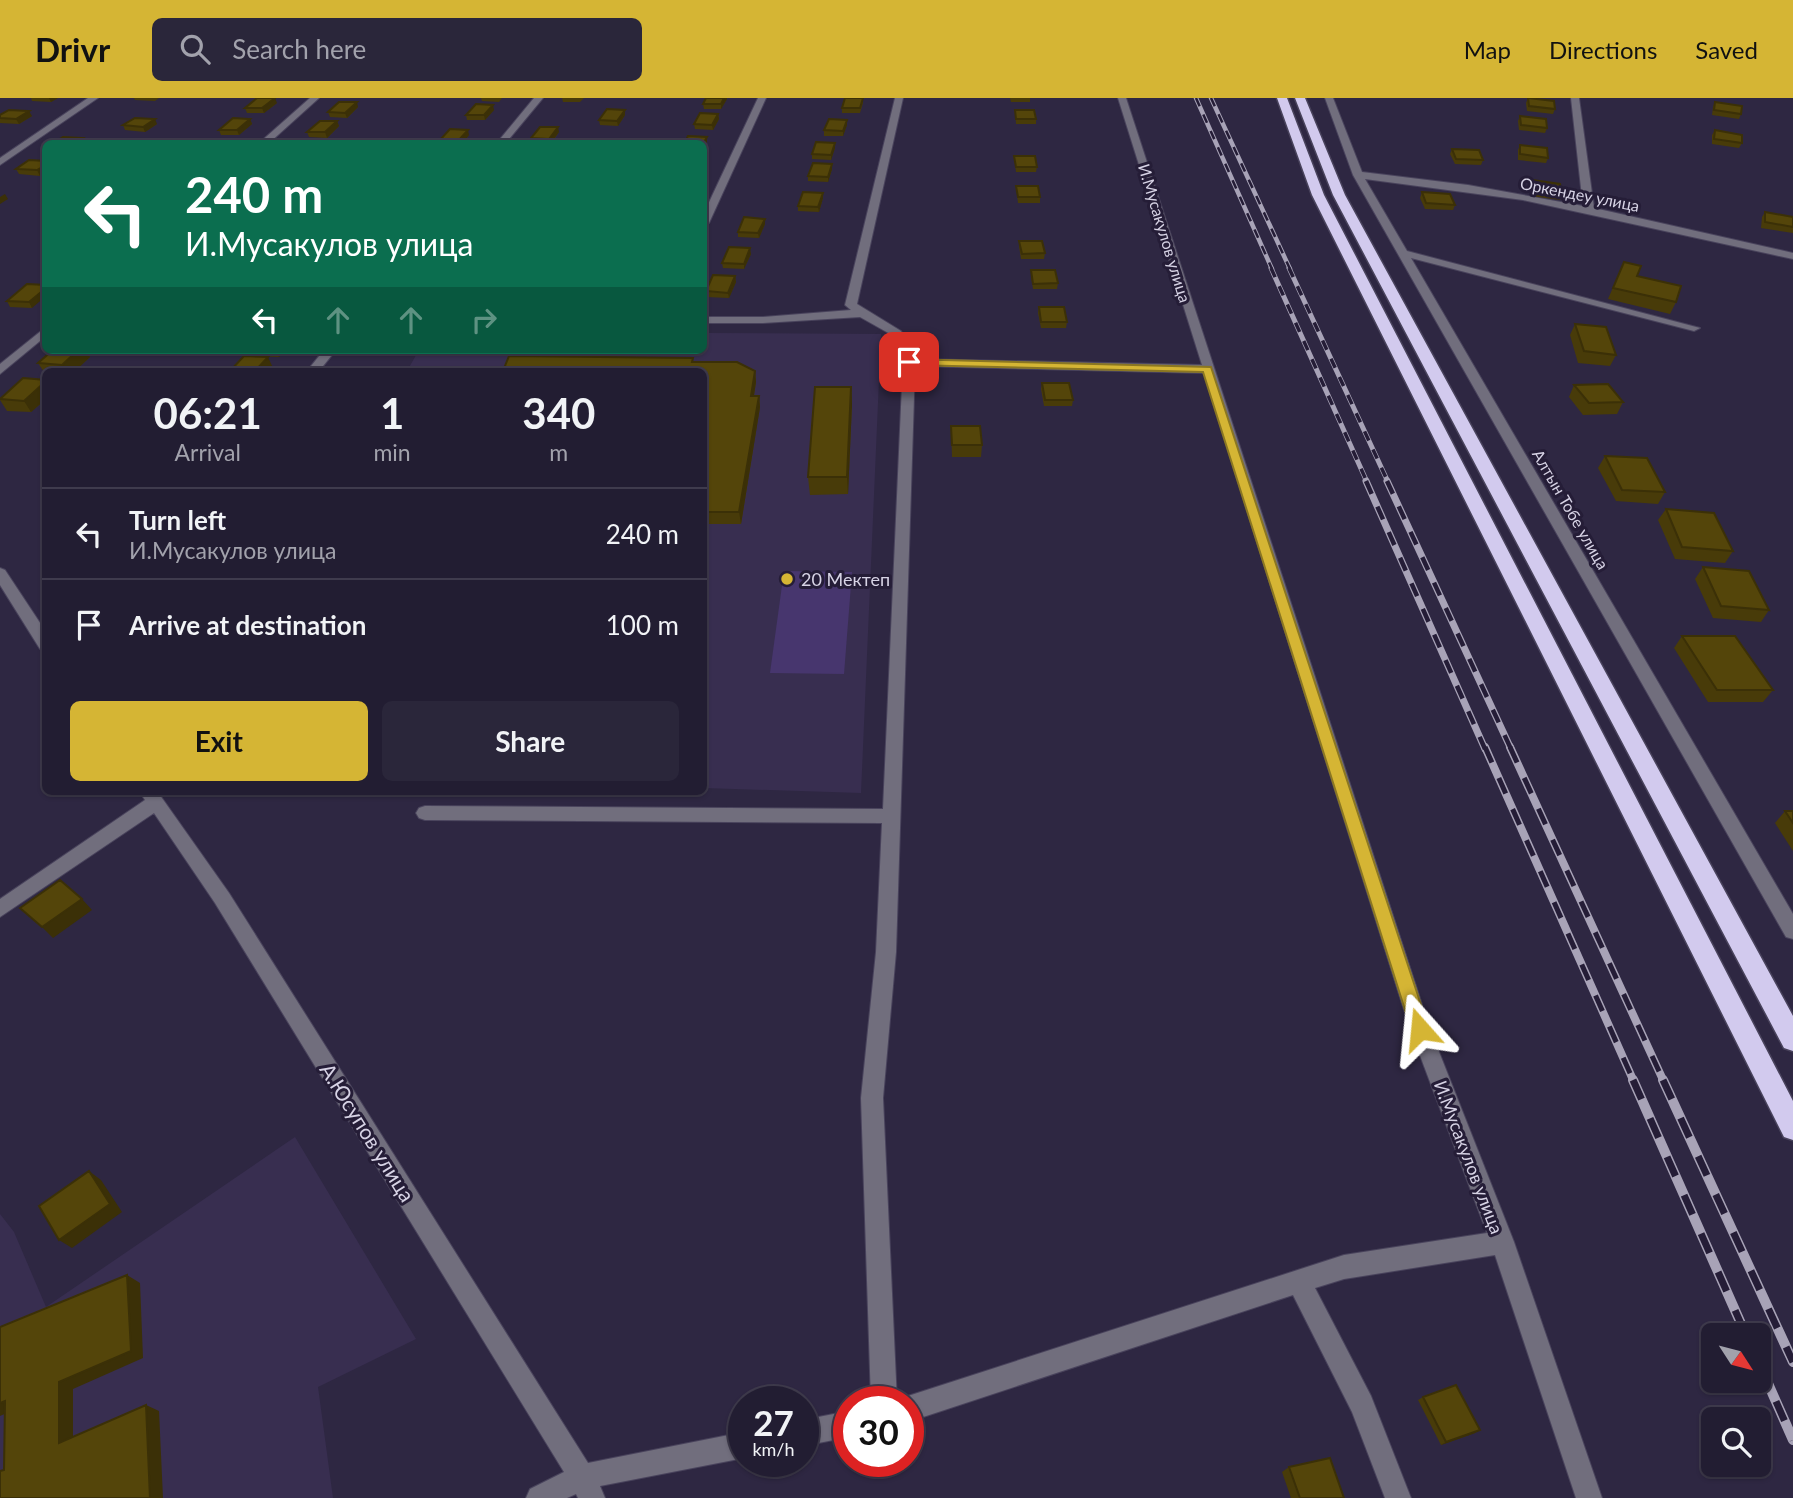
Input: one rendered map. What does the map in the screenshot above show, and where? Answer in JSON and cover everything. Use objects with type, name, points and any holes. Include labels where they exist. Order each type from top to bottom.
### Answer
[{"type":"highway","points":[[1282,98],[1288,121],[1318,195],[1793,1128]]},
{"type":"highway","points":[[1300,98],[1339,195],[1793,1040]]},
{"type":"street","points":[[0,162],[94,98]]},
{"type":"street","points":[[267,140],[315,98]]},
{"type":"street","points":[[503,140],[539,98]]},
{"type":"street","points":[[707,217],[762,98]]},
{"type":"street","points":[[883,1386],[872,1098],[886,952],[909,362],[897,332],[880,325],[851,305],[899,98]]},
{"type":"street","name":"И.Мусакулов улица","points":[[924,1404],[1343,1267],[1502,1242],[1420,1029],[1122,98]]},
{"type":"street","name":"Алтын Тобе улица","points":[[1329,98],[1358,175],[1793,931]]},
{"type":"street","points":[[1574,98],[1589,211]]},
{"type":"street","name":"Оркендеу улица","points":[[1358,175],[1416,179],[1589,211],[1793,256]]},
{"type":"street","points":[[1404,253],[1694,328]]},
{"type":"street","points":[[707,320],[763,320],[863,313]]},
{"type":"street","points":[[0,369],[42,333]]},
{"type":"street","points":[[315,368],[327,354]]},
{"type":"street","points":[[909,362],[1207,369]]},
{"type":"street","points":[[0,573],[42,637]]},
{"type":"street","points":[[0,909],[152,796]]},
{"type":"street","name":"А.Юсупов улица","points":[[152,796],[222,898],[587,1488]]},
{"type":"street","points":[[425,813],[892,816]]},
{"type":"street","points":[[1502,1242],[1588,1498]]},
{"type":"street","points":[[1299,1282],[1362,1405],[1398,1498]]},
{"type":"street","points":[[539,1498],[587,1488],[728,1449]]},
{"type":"shaded area","name":"20 Мектеп","points":[[707,333],[881,334],[861,793],[707,788],[707,368],[409,368],[417,354],[707,354]]},
{"type":"shaded area","points":[[784,571],[852,572],[844,674],[770,673]]},
{"type":"shaded area","points":[[295,1137],[416,1339],[318,1387],[333,1498],[0,1498],[0,1214],[14,1232],[46,1307]]},
{"type":"building","points":[[257,98],[275,98],[262,108],[245,108]]},
{"type":"building","points":[[706,98],[724,98],[721,104],[703,104]]},
{"type":"building","points":[[845,98],[863,98],[860,108],[842,108]]},
{"type":"building","points":[[1528,98],[1554,101],[1555,109],[1529,106]]},
{"type":"building","points":[[339,102],[357,102],[345,113],[328,112]]},
{"type":"building","points":[[1715,102],[1742,106],[1741,114],[1714,110]]},
{"type":"building","points":[[476,104],[493,105],[484,115],[466,115]]},
{"type":"building","points":[[607,109],[625,110],[617,121],[599,120]]},
{"type":"building","points":[[9,110],[29,111],[16,119],[0,118],[0,115]]},
{"type":"building","points":[[1015,110],[1034,110],[1036,119],[1016,119]]},
{"type":"building","points":[[700,113],[718,114],[712,125],[694,124]]},
{"type":"building","points":[[1520,116],[1546,119],[1547,128],[1521,125]]},
{"type":"building","points":[[135,118],[155,119],[143,127],[123,125]]},
{"type":"building","points":[[233,118],[250,119],[237,130],[219,130]]},
{"type":"building","points":[[829,119],[847,120],[843,131],[824,130]]},
{"type":"building","points":[[320,121],[337,121],[325,132],[307,132]]},
{"type":"building","points":[[540,127],[558,127],[549,139],[531,138]]},
{"type":"building","points":[[450,129],[468,130],[459,140],[440,140]]},
{"type":"building","points":[[1715,130],[1742,135],[1742,143],[1714,139]]},
{"type":"building","points":[[688,136],[707,137],[705,140],[686,140]]},
{"type":"building","points":[[63,137],[83,138],[80,140],[58,140]]},
{"type":"building","points":[[816,142],[835,143],[831,155],[812,154]]},
{"type":"building","points":[[1520,145],[1547,148],[1548,158],[1520,154]]},
{"type":"building","points":[[1452,149],[1479,150],[1483,160],[1456,159]]},
{"type":"building","points":[[1014,156],[1035,156],[1037,167],[1016,167]]},
{"type":"building","points":[[29,160],[42,161],[42,167],[37,170],[16,169]]},
{"type":"building","points":[[813,163],[832,164],[828,177],[808,176]]},
{"type":"building","points":[[1532,180],[1560,184],[1562,194],[1533,191]]},
{"type":"building","points":[[1016,186],[1038,186],[1040,197],[1018,197]]},
{"type":"building","points":[[803,192],[823,193],[818,207],[798,206]]},
{"type":"building","points":[[1422,192],[1450,194],[1455,205],[1426,203]]},
{"type":"building","points":[[1765,212],[1793,217],[1793,227],[1765,222]]},
{"type":"building","points":[[744,217],[765,219],[758,233],[738,232]]},
{"type":"building","points":[[1019,241],[1042,241],[1045,253],[1022,254]]},
{"type":"building","points":[[729,247],[750,248],[744,264],[722,263]]},
{"type":"building","points":[[1624,262],[1641,266],[1637,276],[1681,286],[1676,302],[1613,288]]},
{"type":"building","points":[[1031,270],[1055,270],[1058,283],[1033,284]]},
{"type":"building","points":[[713,275],[735,276],[728,293],[707,291]]},
{"type":"building","points":[[27,284],[42,285],[42,291],[29,302],[7,301]]},
{"type":"building","points":[[1039,307],[1064,307],[1067,322],[1041,322]]},
{"type":"building","points":[[1575,324],[1606,327],[1616,355],[1584,351]]},
{"type":"building","points":[[48,354],[74,354],[62,365],[38,363]]},
{"type":"building","points":[[244,356],[268,357],[258,368],[233,368]]},
{"type":"building","points":[[509,356],[693,358],[692,362],[737,362],[755,371],[751,396],[759,396],[739,512],[707,512],[707,368],[504,368]]},
{"type":"building","points":[[23,378],[42,380],[42,385],[24,401],[0,399]]},
{"type":"building","points":[[1042,383],[1069,383],[1073,400],[1045,400]]},
{"type":"building","points":[[1608,384],[1623,402],[1589,403],[1574,385]]},
{"type":"building","points":[[815,387],[851,387],[847,477],[808,477]]},
{"type":"building","points":[[951,426],[980,426],[982,445],[952,445]]},
{"type":"building","points":[[1605,456],[1647,458],[1665,492],[1622,490]]},
{"type":"building","points":[[1666,509],[1714,513],[1733,551],[1682,547]]},
{"type":"building","points":[[1703,567],[1749,571],[1769,610],[1721,606]]},
{"type":"building","points":[[1682,636],[1735,636],[1773,690],[1717,690]]},
{"type":"building","points":[[1785,811],[1793,811],[1793,823]]},
{"type":"building","points":[[60,880],[82,899],[42,927],[20,908]]},
{"type":"building","points":[[89,1171],[110,1204],[59,1240],[39,1206]]},
{"type":"building","points":[[127,1275],[131,1351],[59,1382],[59,1443],[146,1405],[150,1498],[0,1498],[0,1471],[4,1470],[5,1401],[0,1403],[0,1327]]},
{"type":"building","points":[[1456,1385],[1480,1430],[1446,1442],[1423,1397]]},
{"type":"building","points":[[1330,1458],[1344,1498],[1300,1498],[1289,1467]]},
{"type":"railway","points":[[1196,98],[1272,269]]},
{"type":"railway","points":[[1211,98],[1290,269]]},
{"type":"railway","points":[[1271,268],[1367,482]]},
{"type":"railway","points":[[1289,268],[1388,482]]},
{"type":"railway","points":[[1366,481],[1485,749]]},
{"type":"railway","points":[[1387,481],[1511,749]]},
{"type":"railway","points":[[1485,747],[1634,1082]]},
{"type":"railway","points":[[1510,747],[1664,1082]]},
{"type":"railway","points":[[1633,1080],[1741,1323]]},
{"type":"railway","points":[[1663,1080],[1793,1362]]},
{"type":"railway","points":[[1771,1390],[1793,1440]]},
{"type":"place","name":"20 Мектеп","points":[[787,579]]},
{"type":"route","points":[[909,362],[1207,369],[1420,1029]]}]
